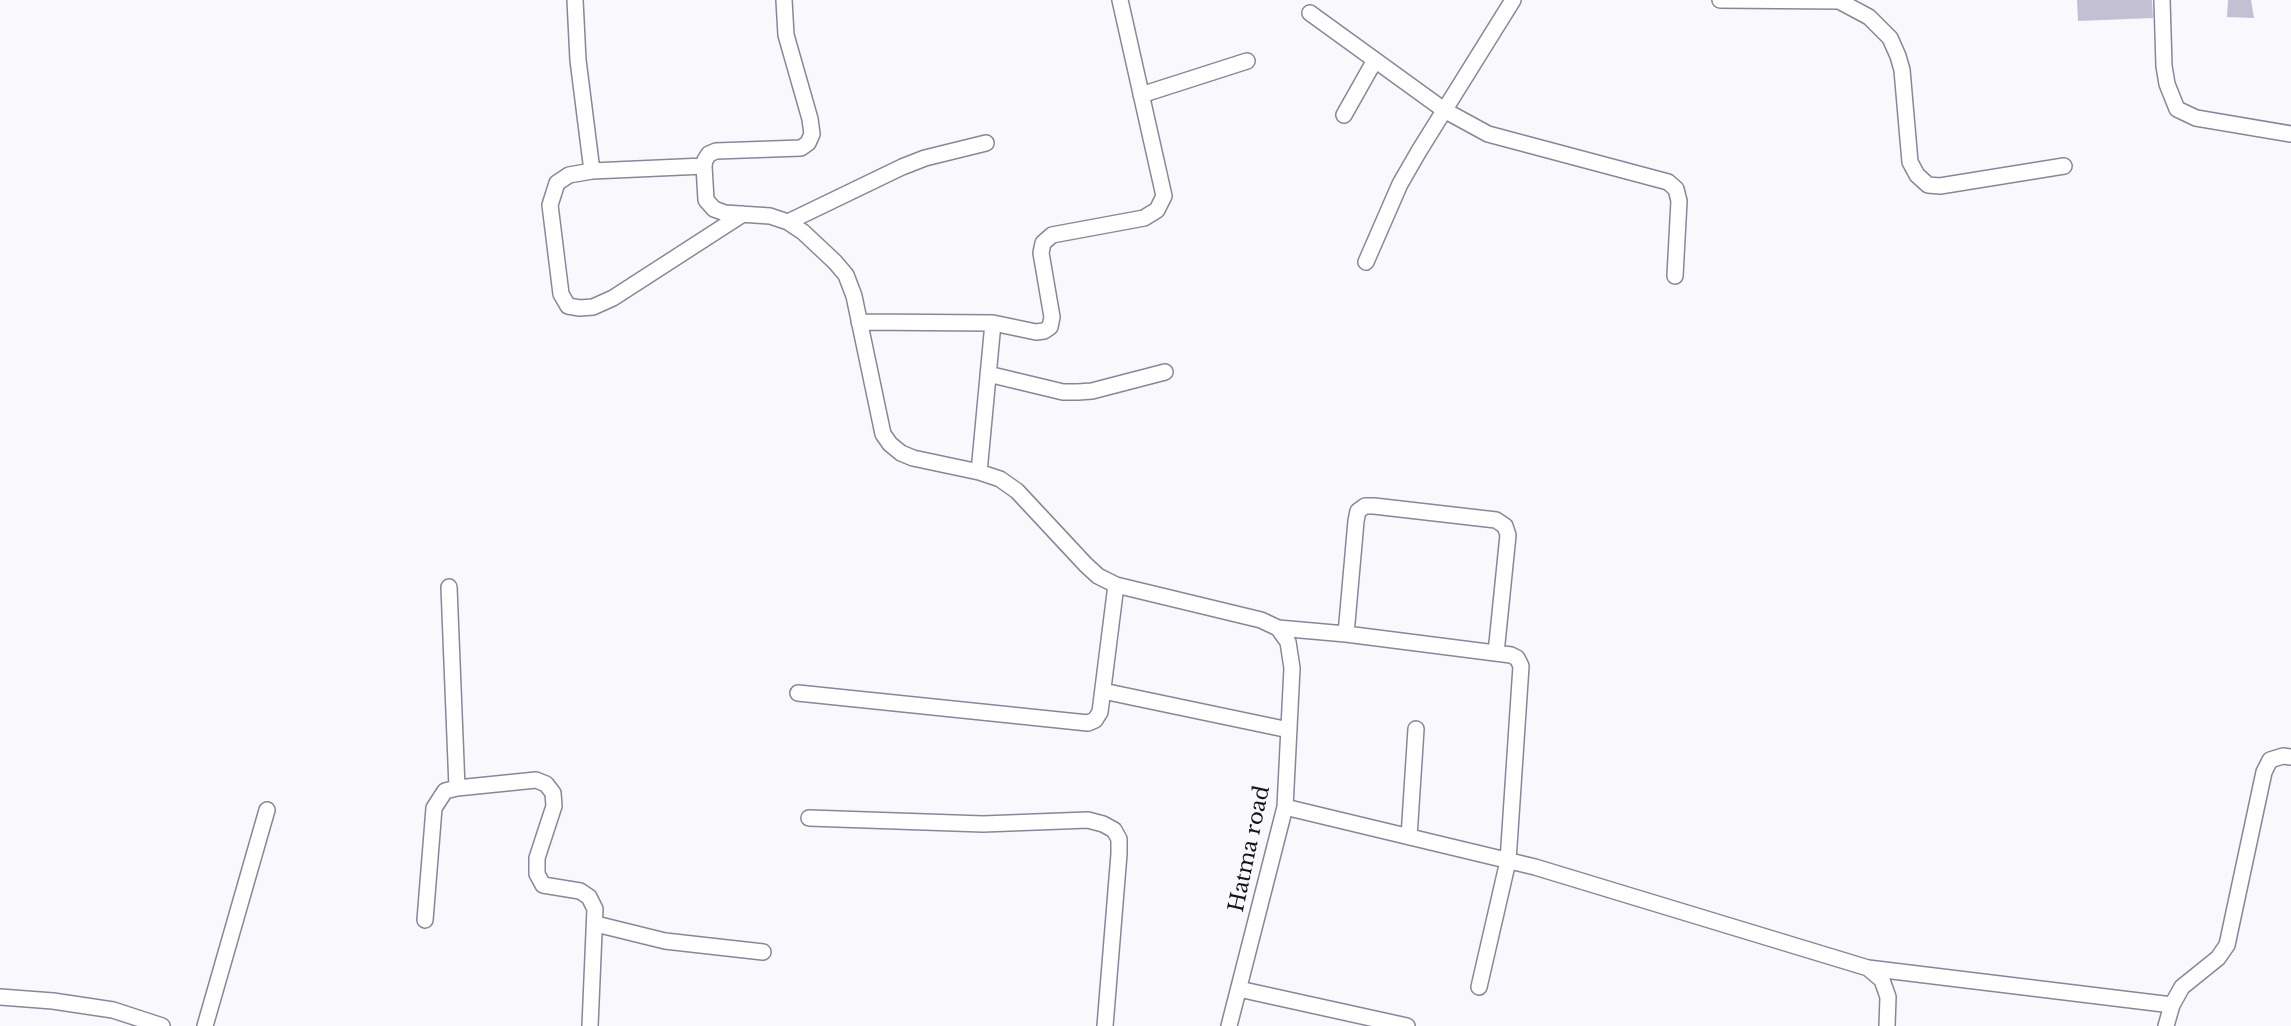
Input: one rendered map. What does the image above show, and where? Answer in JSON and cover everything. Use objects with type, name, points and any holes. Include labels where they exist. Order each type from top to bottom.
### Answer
[{"type":"street","points":[[575,0],[578,60],[592,171]]},
{"type":"street","points":[[784,0],[786,35],[810,119],[812,134],[808,143],[801,148],[716,151],[709,154],[704,166],[706,200],[714,209],[725,213],[770,216],[788,222],[803,232],[846,275],[859,322],[883,434],[890,444],[901,453],[913,458],[979,472],[1000,479],[1017,491],[1098,576],[1116,585],[1261,620],[1278,628],[1346,634],[1496,653],[1517,658],[1521,666],[1508,861],[1479,987]]},
{"type":"street","points":[[859,322],[993,323],[1036,332],[1044,331],[1050,327],[1052,317],[1041,253],[1043,243],[1052,235],[1144,218],[1157,210],[1164,196],[1120,0]]},
{"type":"street","points":[[1366,262],[1400,184],[1513,0]]},
{"type":"street","points":[[1720,0],[1839,1],[1869,17],[1890,38],[1898,56],[1902,70],[1910,162],[1917,175],[1928,185],[1940,186],[2064,166]]},
{"type":"street","points":[[2162,0],[2164,66],[2167,84],[2177,109],[2196,118],[2291,134]]},
{"type":"street","points":[[1310,13],[1444,110],[1488,134],[1668,182],[1676,189],[1679,201],[1675,276]]},
{"type":"street","points":[[1344,115],[1375,60]]},
{"type":"street","points":[[1141,96],[1247,61]]},
{"type":"street","points":[[788,222],[902,167],[925,158],[986,143]]},
{"type":"street","points":[[704,166],[592,171],[569,175],[556,183],[550,206],[561,294],[568,306],[580,309],[593,307],[613,298],[743,214]]},
{"type":"street","points":[[979,472],[993,323]]},
{"type":"street","points":[[988,374],[1063,392],[1078,392],[1092,391],[1165,372]]},
{"type":"street","points":[[1346,634],[1358,511],[1365,506],[1374,506],[1496,520],[1505,526],[1509,535],[1496,653]]},
{"type":"street","points":[[798,693],[1088,723],[1095,720],[1100,712],[1116,585]]},
{"type":"street","points":[[449,587],[457,788]]},
{"type":"street","name":"Hatma road","points":[[1229,1026],[1285,807],[1292,668],[1288,642],[1278,628]]},
{"type":"street","points":[[1103,691],[1289,730]]},
{"type":"street","points":[[1409,837],[1416,729]]},
{"type":"street","points":[[2166,1026],[2172,1005],[2182,987],[2218,958],[2228,945],[2264,772],[2270,760],[2283,756],[2291,757]]},
{"type":"street","points":[[424,920],[434,808],[445,791],[536,780],[546,784],[553,793],[554,806],[537,858],[537,874],[543,885],[580,891],[589,897],[595,909],[590,1026]]},
{"type":"street","points":[[1285,807],[1535,867],[1868,968],[2172,1005]]},
{"type":"street","points":[[205,1026],[267,810]]},
{"type":"street","points":[[809,818],[983,824],[1088,820],[1114,830],[1119,839],[1119,854],[1105,1026]]},
{"type":"street","points":[[596,924],[665,941],[763,952]]},
{"type":"street","points":[[1868,968],[1882,980],[1888,997],[1887,1026]]},
{"type":"street","points":[[1239,989],[1407,1026]]},
{"type":"street","points":[[0,997],[53,1001],[113,1010],[162,1026]]},
{"type":"building","points":[[2077,0],[2152,0],[2153,18],[2078,21]]},
{"type":"building","points":[[2228,0],[2251,0],[2254,18],[2227,17]]}]
